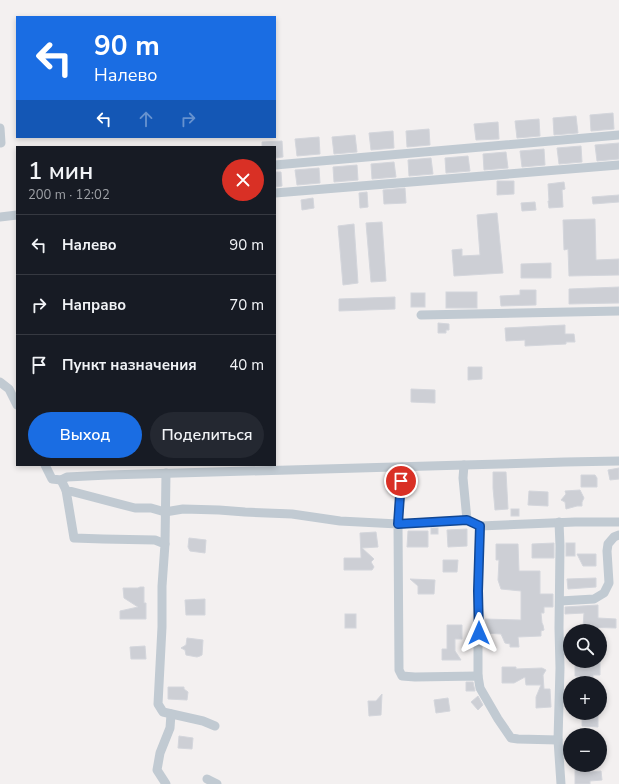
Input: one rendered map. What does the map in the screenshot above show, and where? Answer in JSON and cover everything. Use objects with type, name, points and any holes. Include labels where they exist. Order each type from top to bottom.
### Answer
[{"type":"street","points":[[0,128],[1,143]]},
{"type":"street","points":[[276,165],[619,135]]},
{"type":"street","points":[[276,193],[619,165]]},
{"type":"street","points":[[0,217],[16,215]]},
{"type":"street","points":[[421,315],[619,311]]},
{"type":"street","points":[[0,382],[9,389],[16,403]]},
{"type":"street","points":[[46,466],[52,479],[61,480],[67,476],[619,461]]},
{"type":"street","points":[[464,466],[463,478],[467,520]]},
{"type":"street","points":[[402,467],[398,524],[399,670],[402,676],[408,677],[478,676]]},
{"type":"street","points":[[166,473],[166,519],[158,704],[163,712],[203,720],[215,726]]},
{"type":"street","points":[[61,480],[66,490],[74,538],[155,540],[165,544]]},
{"type":"street","points":[[66,490],[135,508],[150,508],[165,512],[183,509],[219,510],[292,514],[340,521],[398,524],[467,520],[480,526],[559,522],[618,522]]},
{"type":"street","points":[[559,522],[560,668],[558,740],[561,784]]},
{"type":"street","points":[[480,526],[478,591],[478,676],[480,688],[511,738],[518,740],[558,740]]},
{"type":"street","points":[[560,601],[594,599],[604,593],[609,583],[608,544],[614,537],[619,535]]},
{"type":"street","points":[[166,784],[157,770],[160,753],[170,728],[171,714]]},
{"type":"street","points":[[207,779],[217,784]]},
{"type":"building","points":[[613,113],[614,129],[591,131],[590,115]]},
{"type":"building","points":[[576,116],[578,133],[554,135],[553,118]]},
{"type":"building","points":[[539,119],[540,136],[517,138],[515,121]]},
{"type":"building","points":[[498,122],[499,139],[476,140],[474,124]]},
{"type":"building","points":[[429,129],[430,145],[407,147],[406,131]]},
{"type":"building","points":[[393,131],[394,148],[371,150],[369,133]]},
{"type":"building","points":[[355,135],[357,152],[334,154],[332,137]]},
{"type":"building","points":[[319,137],[320,154],[297,156],[295,139]]},
{"type":"building","points":[[282,141],[283,157],[276,158],[276,146],[262,146],[262,142]]},
{"type":"building","points":[[619,143],[619,159],[597,161],[595,145]]},
{"type":"building","points":[[581,146],[582,162],[559,164],[557,148]]},
{"type":"building","points":[[544,149],[545,165],[522,167],[520,151]]},
{"type":"building","points":[[506,152],[508,168],[484,170],[483,154]]},
{"type":"building","points":[[468,156],[470,171],[446,173],[445,158]]},
{"type":"building","points":[[431,158],[433,174],[409,176],[408,160]]},
{"type":"building","points":[[394,162],[396,177],[372,179],[371,164]]},
{"type":"building","points":[[357,165],[358,180],[334,182],[333,167]]},
{"type":"building","points":[[319,168],[320,183],[297,185],[295,170]]},
{"type":"building","points":[[276,172],[281,172],[282,186],[276,187]]},
{"type":"building","points":[[497,181],[514,181],[514,194],[497,195]]},
{"type":"building","points":[[564,182],[565,189],[562,190],[563,207],[549,208],[548,184]]},
{"type":"building","points":[[405,188],[406,203],[384,204],[383,190]]},
{"type":"building","points":[[367,192],[368,207],[360,208],[359,193]]},
{"type":"building","points":[[619,195],[619,202],[593,204],[592,197]]},
{"type":"building","points":[[313,198],[314,208],[302,210],[301,200]]},
{"type":"building","points":[[535,202],[536,210],[522,211],[521,203]]},
{"type":"building","points":[[497,213],[503,273],[454,276],[452,250],[462,249],[462,256],[480,255],[477,215]]},
{"type":"building","points":[[595,219],[596,260],[619,259],[619,275],[569,276],[568,249],[564,250],[563,220]]},
{"type":"building","points":[[382,222],[386,281],[371,282],[366,223]]},
{"type":"building","points":[[354,224],[358,283],[343,285],[338,226]]},
{"type":"building","points":[[551,263],[551,278],[521,278],[521,264]]},
{"type":"building","points":[[619,287],[619,303],[569,304],[569,289]]},
{"type":"building","points":[[520,290],[536,290],[536,305],[501,306],[500,296],[520,295]]},
{"type":"building","points":[[446,292],[477,292],[477,308],[446,308]]},
{"type":"building","points":[[411,293],[425,293],[425,307],[411,307]]},
{"type":"building","points":[[395,297],[395,309],[339,311],[339,299]]},
{"type":"building","points":[[438,323],[449,324],[449,330],[446,330],[446,333],[438,333]]},
{"type":"building","points":[[565,325],[565,334],[574,334],[575,342],[566,342],[566,344],[525,346],[525,340],[506,341],[505,328]]},
{"type":"building","points":[[468,367],[482,367],[482,379],[468,380]]},
{"type":"building","points":[[411,389],[435,390],[435,403],[411,402]]},
{"type":"building","points":[[619,468],[619,479],[610,480],[608,470]]},
{"type":"building","points":[[493,472],[506,472],[508,509],[495,510]]},
{"type":"building","points":[[581,475],[595,475],[597,478],[597,487],[581,487]]},
{"type":"building","points":[[580,490],[584,498],[582,506],[566,509],[565,502],[561,500],[566,494],[565,491]]},
{"type":"building","points":[[529,491],[548,492],[548,506],[528,505]]},
{"type":"building","points":[[511,509],[519,509],[519,516],[511,516]]},
{"type":"building","points":[[431,528],[438,528],[438,534],[431,534]]},
{"type":"building","points":[[467,529],[467,546],[448,547],[447,530]]},
{"type":"building","points":[[408,531],[428,531],[428,547],[407,547]]},
{"type":"building","points":[[376,532],[378,547],[362,548],[374,559],[371,562],[374,567],[372,570],[344,570],[344,558],[361,558],[360,533]]},
{"type":"building","points":[[189,538],[206,540],[205,553],[190,551],[188,547]]},
{"type":"building","points":[[554,543],[554,558],[532,558],[532,544]]},
{"type":"building","points":[[566,543],[575,543],[575,556],[566,556]]},
{"type":"building","points":[[496,544],[518,544],[519,571],[540,571],[540,594],[553,594],[553,607],[544,607],[544,613],[541,613],[544,630],[541,631],[541,636],[518,637],[519,647],[510,647],[510,644],[505,643],[501,634],[485,633],[485,619],[521,620],[521,591],[501,589],[498,580],[499,560],[496,560]]},
{"type":"building","points":[[577,554],[596,554],[596,566],[583,566]]},
{"type":"building","points":[[443,560],[458,560],[457,572],[443,572]]},
{"type":"building","points":[[596,578],[596,587],[568,589],[567,579]]},
{"type":"building","points":[[410,579],[435,580],[434,594],[418,594],[418,586]]},
{"type":"building","points":[[144,587],[146,619],[120,619],[120,611],[138,607],[124,598],[123,588]]},
{"type":"building","points":[[205,599],[205,615],[186,615],[185,600]]},
{"type":"building","points":[[598,605],[598,618],[616,619],[616,628],[607,628],[607,624],[583,624],[584,613],[565,614],[565,607]]},
{"type":"building","points":[[345,614],[356,614],[356,628],[345,628]]},
{"type":"building","points":[[447,625],[462,625],[462,639],[455,639],[455,651],[461,660],[442,660],[442,649],[447,649]]},
{"type":"building","points":[[187,638],[203,640],[202,655],[197,657],[186,655],[185,650],[181,648],[186,645]]},
{"type":"building","points":[[145,646],[146,659],[131,659],[130,647]]},
{"type":"building","points":[[502,667],[516,667],[516,669],[542,668],[546,670],[543,675],[544,689],[550,689],[551,707],[536,708],[536,697],[541,685],[526,685],[525,677],[514,683],[502,683]]},
{"type":"building","points":[[575,668],[600,668],[600,675],[575,676]]},
{"type":"building","points":[[466,682],[473,682],[475,691],[466,691]]},
{"type":"building","points":[[168,687],[184,687],[184,689],[188,692],[187,700],[168,699]]},
{"type":"building","points":[[382,694],[381,715],[369,716],[368,701],[376,701]]},
{"type":"building","points":[[478,696],[483,705],[478,710],[471,702]]},
{"type":"building","points":[[448,698],[450,711],[436,713],[434,700]]},
{"type":"building","points":[[582,720],[598,720],[598,727],[582,726]]},
{"type":"building","points":[[179,736],[193,738],[192,749],[178,748]]},
{"type":"building","points":[[575,772],[601,772],[602,780],[590,781],[590,784],[575,784]]},
{"type":"route","points":[[401,481],[398,524],[467,520],[480,526],[478,591],[479,633]]}]
